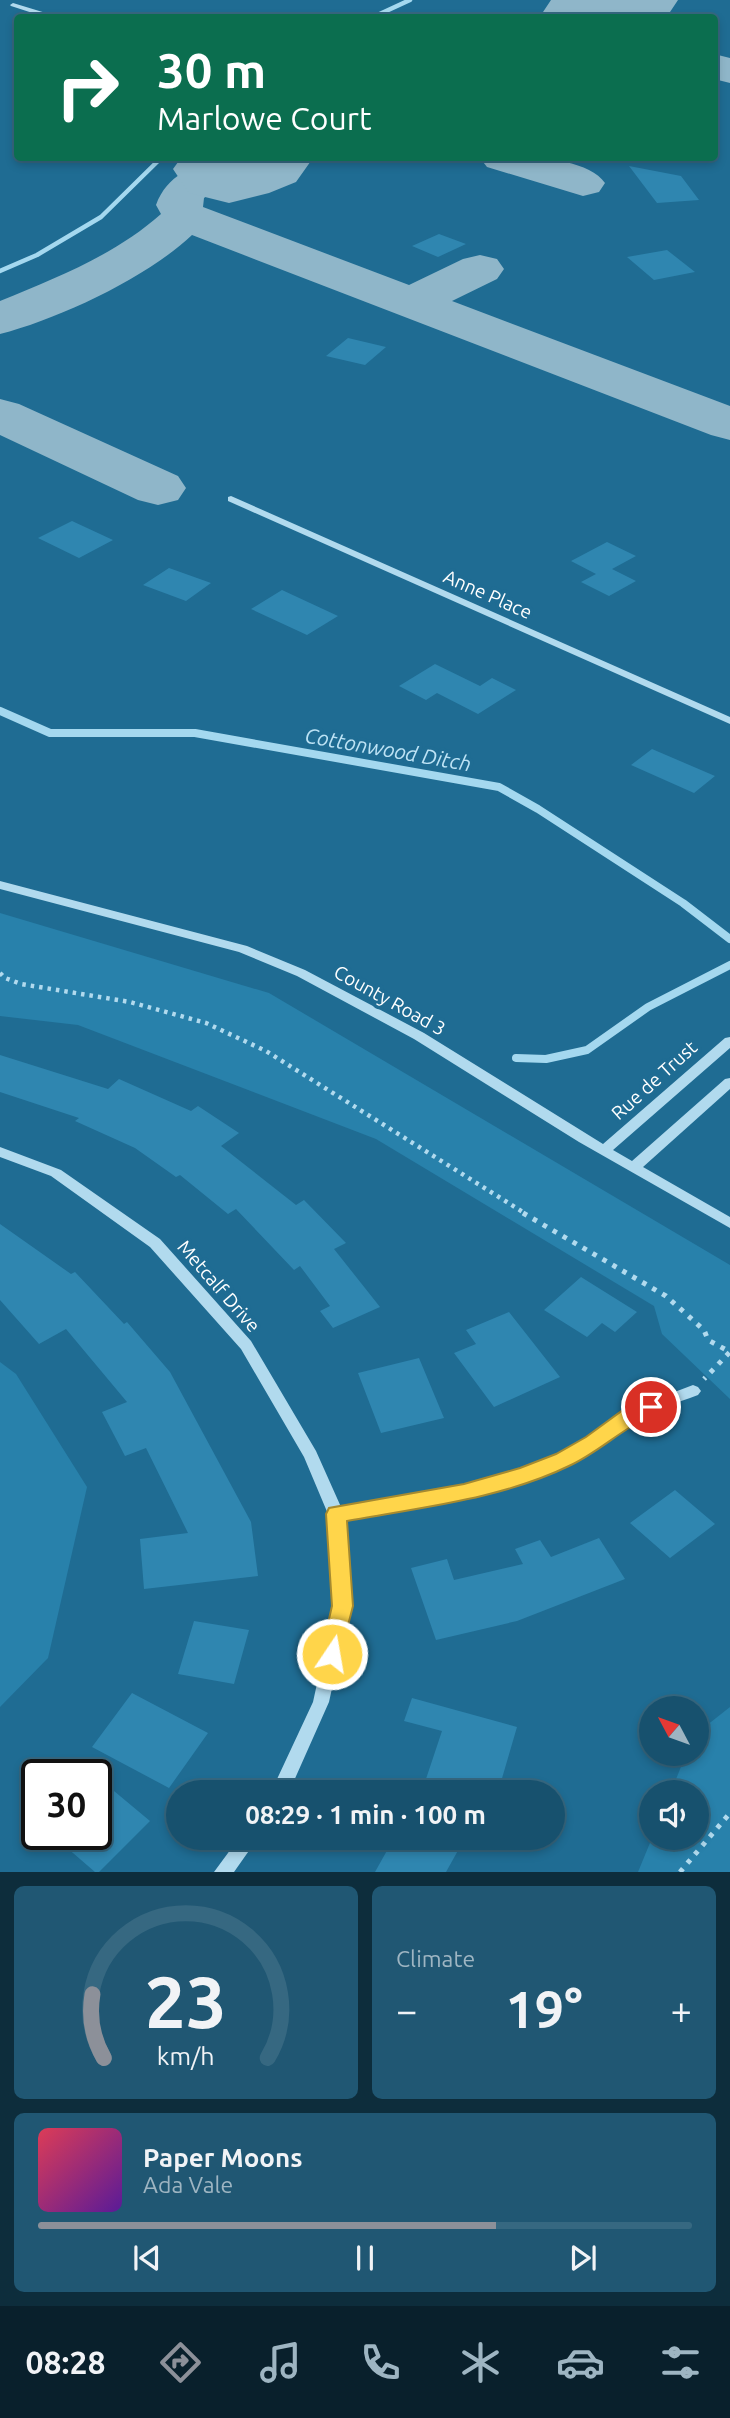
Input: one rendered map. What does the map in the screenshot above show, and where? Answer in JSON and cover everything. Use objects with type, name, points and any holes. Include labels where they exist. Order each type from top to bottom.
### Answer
[{"type":"street","points":[[27,0],[10,6],[41,14]]},
{"type":"street","name":"Anne Place","points":[[231,499],[730,720]]},
{"type":"street","name":"County Road 3","points":[[0,885],[243,949],[301,973],[419,1037],[730,1223]]},
{"type":"street","name":"Rue de Trust","points":[[604,1150],[730,1041]]},
{"type":"street","points":[[634,1167],[730,1082]]},
{"type":"street","name":"Metcalf Drive","points":[[0,1153],[56,1173],[155,1243],[246,1345],[311,1455],[336,1514],[342,1606],[321,1702],[285,1780]]},
{"type":"street","points":[[336,1514],[464,1492],[524,1475],[583,1448],[630,1415],[693,1391]]},
{"type":"street","points":[[223,1872],[239,1850]]},
{"type":"path","points":[[0,973],[5,978],[21,984],[130,1002],[206,1023],[266,1051],[501,1200],[666,1296],[704,1330],[708,1340],[730,1352],[693,1391]]},
{"type":"path","points":[[680,1872],[730,1813]]},
{"type":"shaded area","points":[[0,913],[269,993],[730,1265],[730,1399],[662,1334],[654,1306],[376,1139],[78,1025],[0,1016]]},
{"type":"shaded area","points":[[0,1362],[16,1374],[87,1487],[48,1658],[0,1707]]},
{"type":"shaded area","points":[[730,1707],[730,1872],[638,1872],[647,1850],[709,1850],[709,1780],[676,1780],[681,1766],[709,1766],[709,1724]]},
{"type":"building","points":[[629,166],[681,176],[699,200],[657,203]]},
{"type":"building","points":[[439,234],[466,244],[438,257],[412,246]]},
{"type":"building","points":[[667,250],[695,272],[654,280],[627,257]]},
{"type":"building","points":[[348,338],[386,347],[365,365],[326,356]]},
{"type":"building","points":[[72,521],[113,540],[79,558],[38,538]]},
{"type":"building","points":[[607,542],[636,556],[612,569],[636,581],[609,596],[581,582],[596,574],[571,561]]},
{"type":"building","points":[[169,568],[211,583],[186,601],[143,585]]},
{"type":"building","points":[[282,590],[338,616],[307,635],[251,609]]},
{"type":"building","points":[[435,664],[480,686],[492,678],[516,690],[478,714],[437,693],[426,700],[399,686]]},
{"type":"building","points":[[652,749],[715,776],[694,793],[631,765]]},
{"type":"building","points":[[0,1055],[108,1089],[119,1079],[191,1111],[198,1106],[239,1133],[221,1146],[296,1205],[304,1200],[346,1243],[334,1249],[380,1307],[333,1328],[320,1311],[330,1306],[300,1266],[294,1270],[236,1209],[228,1214],[180,1175],[176,1177],[135,1148],[75,1121],[79,1118],[0,1092]]},
{"type":"building","points":[[0,1224],[71,1274],[75,1272],[124,1324],[127,1322],[170,1372],[251,1522],[258,1576],[144,1589],[140,1539],[188,1533],[146,1448],[125,1456],[102,1412],[127,1402],[66,1329],[39,1344],[0,1300]]},
{"type":"building","points":[[581,1277],[637,1312],[615,1332],[602,1323],[587,1337],[544,1310]]},
{"type":"building","points":[[509,1312],[560,1377],[494,1407],[454,1353],[476,1344],[466,1330]]},
{"type":"building","points":[[419,1358],[444,1418],[381,1433],[358,1373]]},
{"type":"building","points":[[675,1490],[715,1524],[670,1558],[630,1523]]},
{"type":"building","points":[[599,1538],[625,1579],[517,1621],[436,1640],[411,1568],[447,1559],[454,1580],[523,1564],[515,1549],[540,1540],[551,1557]]},
{"type":"building","points":[[194,1621],[249,1630],[234,1684],[178,1674]]},
{"type":"building","points":[[132,1693],[208,1733],[175,1780],[166,1780],[166,1786],[92,1747]]},
{"type":"building","points":[[412,1698],[517,1727],[502,1780],[426,1780],[442,1731],[404,1721]]},
{"type":"building","points":[[112,1789],[150,1821],[99,1872],[95,1872],[70,1850],[112,1850]]},
{"type":"building","points":[[387,1850],[458,1850],[446,1872],[375,1872]]},
{"type":"waterway","name":"Cottonwood Ditch","points":[[380,14],[410,0]]},
{"type":"waterway","name":"Cottonwood Ditch","points":[[0,271],[37,255],[101,217],[158,161]]},
{"type":"waterway","name":"Cottonwood Ditch","points":[[0,711],[50,733],[195,733],[499,787],[538,809],[683,903],[730,939]]},
{"type":"waterway","name":"Cottonwood Ditch","points":[[516,1058],[546,1059],[587,1050],[648,1007],[730,965]]},
{"type":"taxiway","points":[[718,67],[730,71]]},
{"type":"taxiway","points":[[512,161],[583,183]]},
{"type":"taxiway","points":[[185,216],[179,205],[186,190],[198,181],[229,169]]},
{"type":"taxiway","points":[[0,319],[73,288],[122,263],[145,249],[185,216]]},
{"type":"taxiway","points":[[185,216],[730,424]]},
{"type":"taxiway","points":[[411,302],[480,269]]},
{"type":"taxiway","points":[[0,415],[158,488]]},
{"type":"runway","points":[[597,14],[630,0]]},
{"type":"runway","points":[[229,169],[249,161]]},
{"type":"route","points":[[332,1654],[342,1606],[336,1514],[464,1492],[524,1475],[563,1460],[593,1443],[630,1415],[651,1407]]}]
